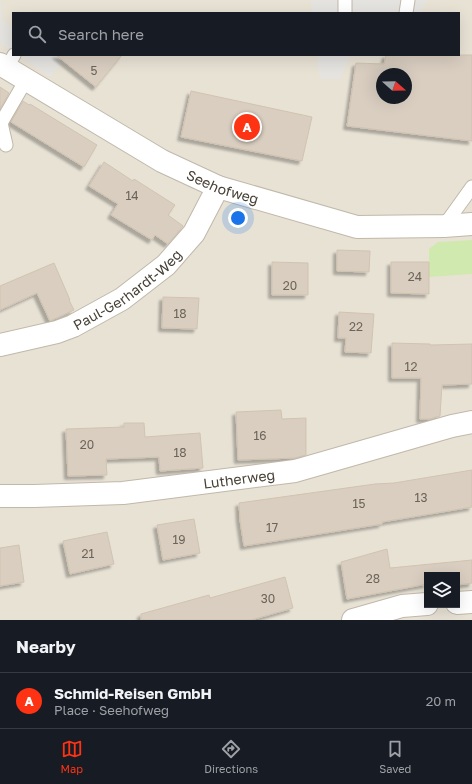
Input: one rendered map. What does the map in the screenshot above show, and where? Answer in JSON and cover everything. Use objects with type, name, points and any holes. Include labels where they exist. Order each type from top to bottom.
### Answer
[{"type":"street","name":"Seehofweg","points":[[7,62],[26,80],[162,161],[218,186],[357,227],[444,226],[472,224]]},
{"type":"street","name":"Paul-Gerhardt-Weg","points":[[0,345],[57,332],[73,326],[122,299],[166,265],[194,233],[218,186]]},
{"type":"street","name":"Lutherweg","points":[[0,496],[123,493],[295,470],[452,426],[472,422]]},
{"type":"street","points":[[460,603],[472,602]]},
{"type":"street","points":[[353,620],[402,606],[424,604]]},
{"type":"lane","points":[[345,0],[345,12]]},
{"type":"lane","points":[[406,12],[408,0]]},
{"type":"lane","points":[[6,145],[1,123],[26,80]]},
{"type":"lane","points":[[444,226],[472,187]]},
{"type":"shaded area","points":[[0,0],[472,0],[472,620],[0,620]]},
{"type":"shaded area","points":[[1,0],[2,20],[12,27],[12,51],[0,43]]},
{"type":"shaded area","points":[[311,0],[427,0],[421,12],[312,12]]},
{"type":"shaded area","points":[[19,56],[53,56],[62,62],[50,77]]},
{"type":"shaded area","points":[[317,56],[350,56],[340,79],[320,79]]},
{"type":"green space","points":[[472,240],[472,274],[429,277],[429,249],[438,242]]},
{"type":"building","points":[[472,55],[472,141],[347,126],[356,63],[384,64],[386,56]]},
{"type":"building","points":[[57,56],[121,56],[96,87]]},
{"type":"building","points":[[0,87],[9,93],[0,109]]},
{"type":"building","points":[[191,91],[312,117],[302,161],[181,137]]},
{"type":"building","points":[[23,101],[97,145],[84,167],[11,122]]},
{"type":"building","points":[[104,162],[133,181],[134,179],[175,205],[168,215],[183,226],[168,244],[155,235],[152,240],[111,215],[118,204],[89,186]]},
{"type":"building","points":[[337,250],[370,251],[369,272],[337,271]]},
{"type":"building","points":[[272,262],[308,263],[308,295],[272,295]]},
{"type":"building","points":[[391,262],[429,262],[429,294],[391,293]]},
{"type":"building","points":[[54,263],[74,310],[50,321],[37,293],[0,310],[0,286]]},
{"type":"building","points":[[163,297],[199,298],[197,329],[162,328]]},
{"type":"building","points":[[339,312],[374,314],[371,353],[345,352],[346,338],[338,338]]},
{"type":"building","points":[[392,343],[430,345],[472,344],[472,384],[442,385],[440,416],[430,419],[420,419],[421,378],[392,378]]},
{"type":"building","points":[[281,410],[282,419],[306,418],[306,455],[295,458],[238,460],[236,412]]},
{"type":"building","points":[[124,423],[144,423],[145,437],[200,433],[203,468],[160,471],[159,457],[106,459],[107,475],[68,476],[66,429],[124,427]]},
{"type":"building","points":[[472,470],[472,507],[382,522],[382,524],[244,546],[239,503],[375,484],[394,483]]},
{"type":"building","points":[[194,519],[200,553],[163,560],[157,525]]},
{"type":"building","points":[[107,532],[114,564],[70,574],[63,541]]},
{"type":"building","points":[[19,545],[24,582],[0,586],[0,548]]},
{"type":"building","points":[[387,549],[390,568],[472,560],[472,583],[460,585],[460,572],[424,572],[424,585],[347,599],[341,562]]},
{"type":"building","points":[[285,577],[293,608],[251,620],[141,620],[141,614],[209,595],[210,598]]},
{"type":"place","name":"Schmid-Reisen GmbH","points":[[247,127]]}]
